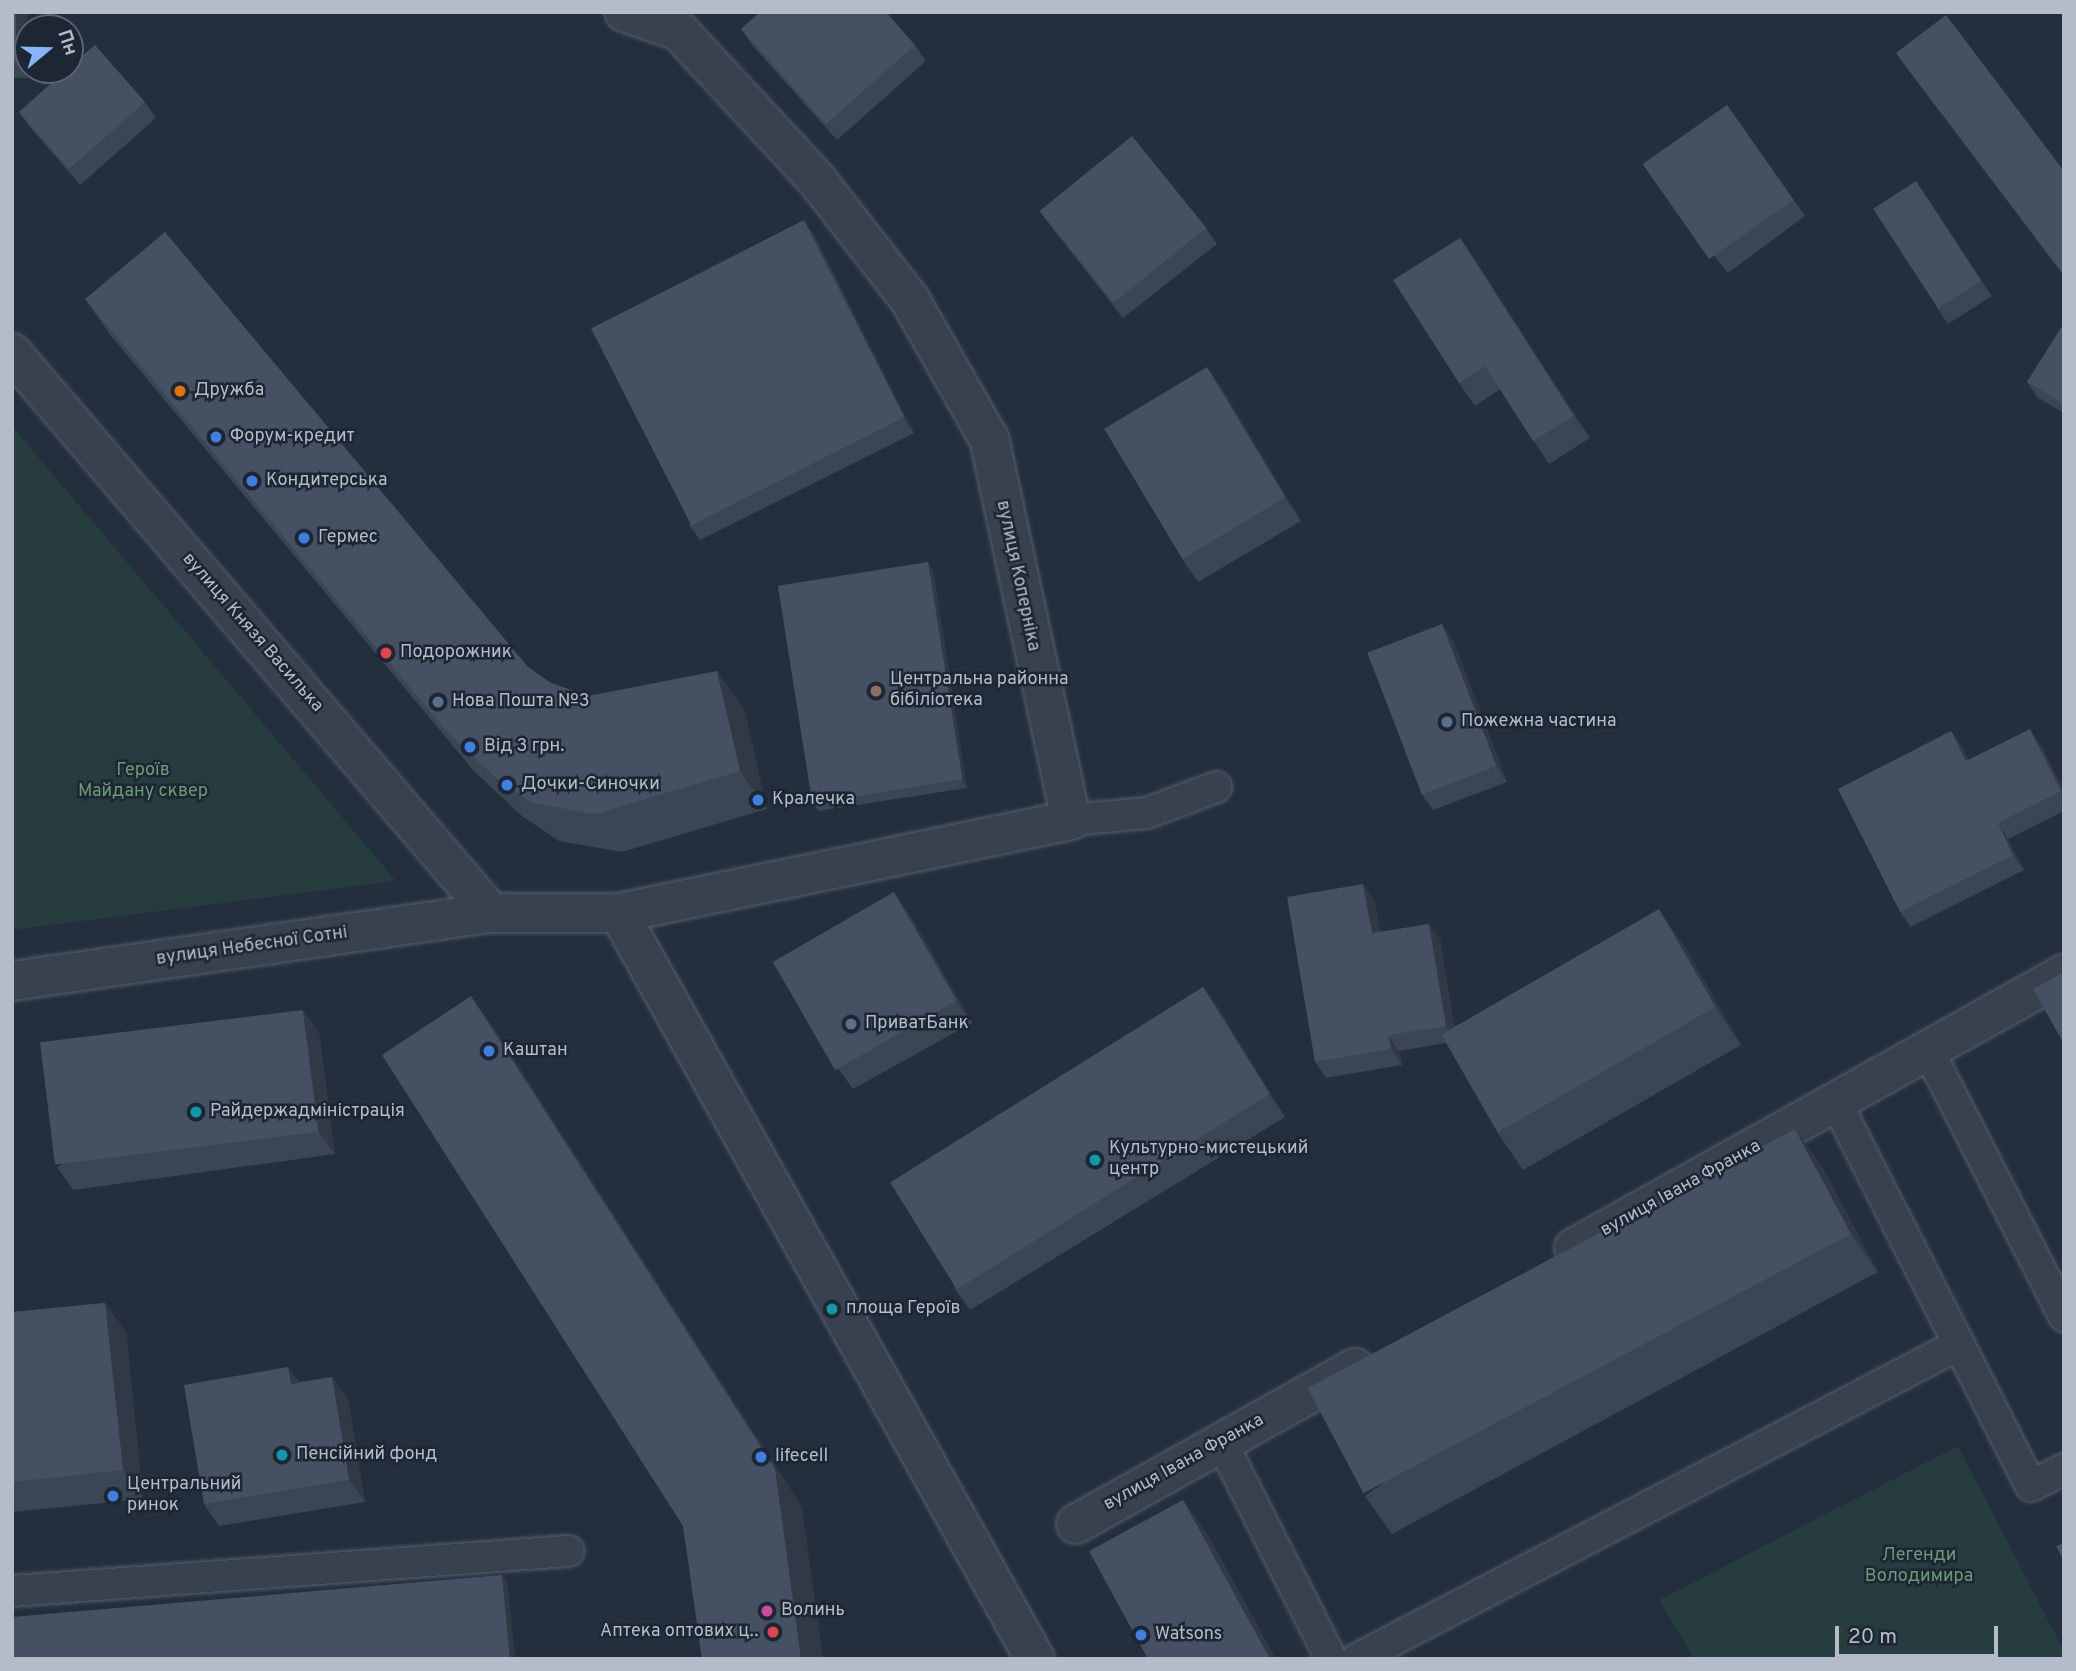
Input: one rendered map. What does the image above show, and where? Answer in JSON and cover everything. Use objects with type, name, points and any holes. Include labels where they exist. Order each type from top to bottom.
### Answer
[{"type":"street","name":"вулиця Коперніка","points":[[624,12],[678,31],[816,179],[910,300],[989,439],[1071,820]]},
{"type":"street","name":"вулиця Князя Василька","points":[[12,353],[492,913]]},
{"type":"street","points":[[492,913],[619,913],[1071,820]]},
{"type":"street","name":"вулиця Небесної Сотні","points":[[12,981],[492,913]]},
{"type":"street","points":[[619,913],[1035,1659]]},
{"type":"street","name":"вулиця Івана Франка","points":[[1547,1263],[1837,1104],[2064,974]]},
{"type":"street","name":"вулиця Івана Франка","points":[[1076,1524],[1390,1349]]},
{"type":"lane","points":[[1071,820],[1147,813],[1216,787]]},
{"type":"lane","points":[[1929,1052],[2064,1316]]},
{"type":"lane","points":[[1837,1104],[1956,1346],[2031,1486],[2064,1469]]},
{"type":"lane","points":[[1357,1659],[1956,1346]]},
{"type":"lane","points":[[1221,1441],[1331,1659]]},
{"type":"lane","points":[[12,1591],[569,1551]]},
{"type":"green space","name":"Героїв Майдану сквер","points":[[12,426],[396,881],[12,930]]},
{"type":"green space","name":"Легенди Володимира","points":[[1958,1446],[2064,1651],[2064,1659],[1694,1659],[1659,1600]]},
{"type":"building","points":[[12,12],[16,12],[14,62]]},
{"type":"building","points":[[760,12],[886,12],[915,45],[826,124],[741,29]]},
{"type":"building","points":[[1946,15],[2064,171],[2064,275],[1896,53]]},
{"type":"building","points":[[95,45],[145,102],[69,169],[19,112],[50,84],[84,84],[84,54]]},
{"type":"building","points":[[1727,105],[1794,200],[1709,259],[1643,164]]},
{"type":"building","points":[[1132,136],[1206,228],[1114,303],[1040,211]]},
{"type":"building","points":[[1916,181],[1981,281],[1938,309],[1873,209]]},
{"type":"building","points":[[804,220],[904,417],[691,525],[591,329]]},
{"type":"building","points":[[165,232],[528,667],[551,683],[588,696],[717,671],[740,771],[595,814],[532,803],[496,778],[448,733],[85,299]]},
{"type":"building","points":[[1460,238],[1574,416],[1533,441],[1485,366],[1459,383],[1393,280]]},
{"type":"building","points":[[2064,323],[2064,404],[2027,382]]},
{"type":"building","points":[[1207,367],[1285,497],[1182,559],[1104,429]]},
{"type":"building","name":"Центральна районна бібіліотека","points":[[928,562],[962,779],[812,803],[778,586]]},
{"type":"building","points":[[1442,624],[1496,766],[1422,795],[1367,653]]},
{"type":"building","points":[[2030,729],[2061,791],[1998,823],[2013,855],[1900,912],[1838,789],[1951,731],[1966,761]]},
{"type":"building","points":[[1363,884],[1372,933],[1429,924],[1446,1026],[1388,1035],[1391,1049],[1315,1062],[1287,897]]},
{"type":"building","points":[[894,892],[957,1000],[835,1070],[773,962]]},
{"type":"building","points":[[1659,909],[1716,1007],[1498,1132],[1442,1034]]},
{"type":"building","points":[[2064,972],[2064,1044],[2033,989]]},
{"type":"building","name":"Культурно-мистецький центр","points":[[1203,987],[1270,1094],[957,1289],[890,1183]]},
{"type":"building","points":[[471,996],[775,1469],[801,1659],[702,1659],[683,1526],[382,1055]]},
{"type":"building","name":"Райдержадміністрація","points":[[303,1010],[318,1132],[55,1164],[40,1042]]},
{"type":"building","points":[[1795,1129],[1851,1234],[1363,1493],[1308,1388]]},
{"type":"building","points":[[105,1303],[123,1470],[12,1482],[12,1312]]},
{"type":"building","name":"Пенсійний фонд","points":[[288,1367],[291,1384],[332,1377],[349,1480],[204,1504],[184,1385]]},
{"type":"building","points":[[1183,1500],[1270,1659],[1148,1659],[1089,1551]]},
{"type":"building","points":[[2064,1543],[2064,1561],[2056,1546]]},
{"type":"building","points":[[502,1575],[510,1659],[12,1659],[12,1617]]},
{"type":"place","name":"Дружба","points":[[180,391]]},
{"type":"place","name":"Форум-кредит","points":[[216,437]]},
{"type":"place","name":"Кондитерська","points":[[252,481]]},
{"type":"place","name":"Гермес","points":[[304,538]]},
{"type":"place","name":"Подорожник","points":[[386,653]]},
{"type":"place","name":"Центральна районна бібіліотека","points":[[876,691]]},
{"type":"place","name":"Нова Пошта №3","points":[[438,702]]},
{"type":"place","name":"Пожежна частина","points":[[1447,722]]},
{"type":"place","name":"Від 3 грн.","points":[[470,747]]},
{"type":"place","name":"Дочки-Синочки","points":[[507,785]]},
{"type":"place","name":"Кралечка","points":[[758,800]]},
{"type":"place","name":"ПриватБанк","points":[[851,1024]]},
{"type":"place","name":"Каштан","points":[[489,1051]]},
{"type":"place","name":"Райдержадміністрація","points":[[196,1112]]},
{"type":"place","name":"Культурно-мистецький центр","points":[[1095,1160]]},
{"type":"place","name":"площа Героїв","points":[[832,1309]]},
{"type":"place","name":"Пенсійний фонд","points":[[282,1455]]},
{"type":"place","name":"lifecell","points":[[761,1457]]},
{"type":"place","name":"Центральний ринок","points":[[113,1496]]},
{"type":"place","name":"Волинь","points":[[767,1611]]},
{"type":"place","name":"Аптека оптових ц‥","points":[[773,1632]]},
{"type":"place","name":"Watsons","points":[[1141,1635]]}]
